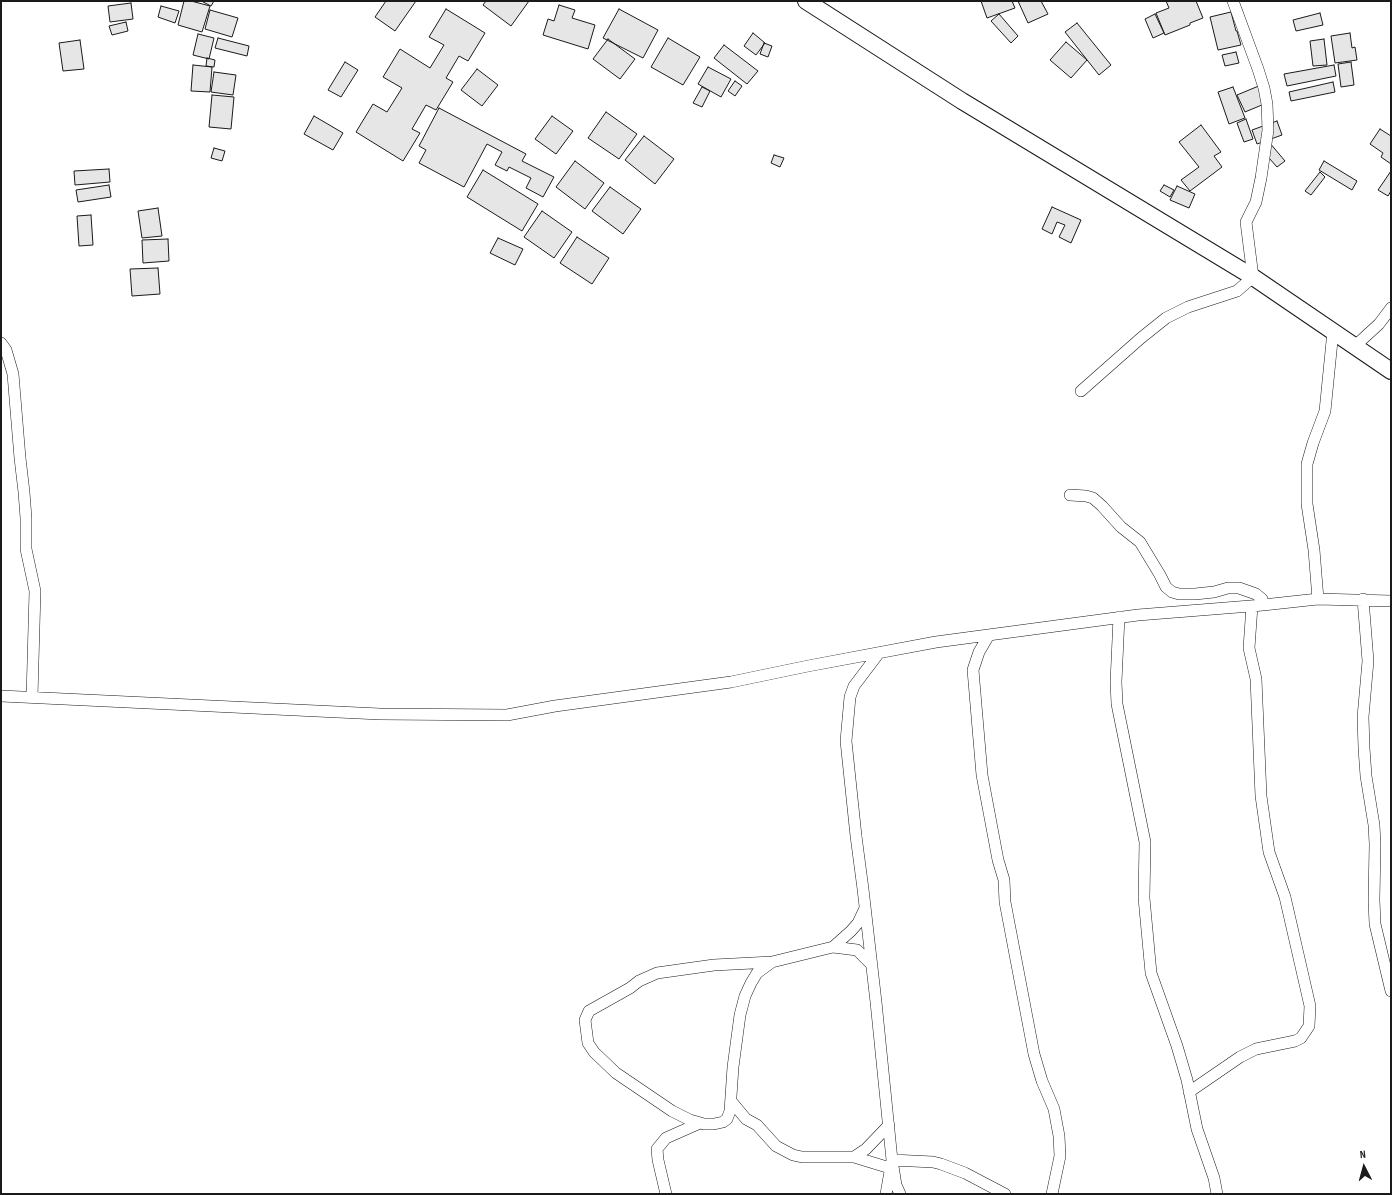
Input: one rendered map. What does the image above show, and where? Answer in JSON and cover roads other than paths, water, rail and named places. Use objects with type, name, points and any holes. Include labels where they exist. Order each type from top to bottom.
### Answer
[{"type":"main road","points":[[806,1],[962,101],[1253,277],[1391,370]]},
{"type":"street","points":[[1081,391],[1117,358],[1166,318],[1188,307],[1237,291],[1253,277],[1246,222],[1256,202],[1261,178],[1268,130],[1267,104],[1258,69],[1233,1]]},
{"type":"street","points":[[1355,346],[1379,324],[1391,308]]},
{"type":"street","points":[[1318,599],[1314,550],[1307,504],[1307,464],[1313,442],[1325,411],[1333,331]]},
{"type":"street","points":[[1,343],[6,350],[13,374],[25,505],[26,549],[36,591],[32,697]]},
{"type":"street","points":[[1070,496],[1086,496],[1093,498],[1102,506],[1121,527],[1140,542],[1166,587],[1172,592],[1179,594],[1194,594],[1214,592],[1228,588],[1239,588],[1256,594],[1262,599],[1263,605]]},
{"type":"street","points":[[1,696],[380,714],[507,715],[555,706],[731,682],[936,642],[1138,614],[1252,606],[1318,599],[1391,601]]},
{"type":"street","points":[[1363,600],[1368,661],[1364,717],[1364,748],[1366,776],[1375,844],[1375,924],[1391,991]]},
{"type":"street","points":[[1189,1092],[1240,1057],[1256,1049],[1295,1041],[1301,1038],[1309,1026],[1310,1006],[1285,897],[1269,852],[1261,796],[1258,701],[1256,679],[1249,648],[1252,606]]},
{"type":"street","points":[[1119,617],[1116,682],[1117,704],[1145,842],[1144,898],[1149,963],[1151,973],[1178,1046],[1197,1129],[1214,1178],[1217,1194]]},
{"type":"street","points":[[990,635],[979,652],[973,670],[982,775],[998,860],[1004,880],[1006,902],[1034,1054],[1057,1120],[1060,1156],[1052,1194]]},
{"type":"street","points":[[879,653],[854,686],[850,697],[846,741],[856,836],[866,908],[889,1125],[891,1164],[896,1185],[900,1194]]},
{"type":"street","points":[[833,947],[858,923],[866,908]]},
{"type":"street","points":[[746,1119],[727,1119],[723,1122],[714,1124],[700,1123],[690,1120],[672,1111],[616,1073],[594,1052],[588,1043],[585,1020],[589,1011],[656,973],[714,965],[772,962],[833,947],[857,950],[872,965]]},
{"type":"street","points":[[727,1119],[730,1111],[736,1041],[745,996],[757,974],[772,962]]},
{"type":"street","points":[[731,1102],[746,1119],[756,1125],[776,1146],[794,1155],[854,1157],[891,1164],[933,1162],[965,1173],[1005,1194]]},
{"type":"street","points":[[666,1194],[657,1149],[666,1138],[700,1123]]},
{"type":"street","points":[[854,1157],[866,1149],[889,1125]]},
{"type":"street","points":[[886,1194],[891,1164]]}]
